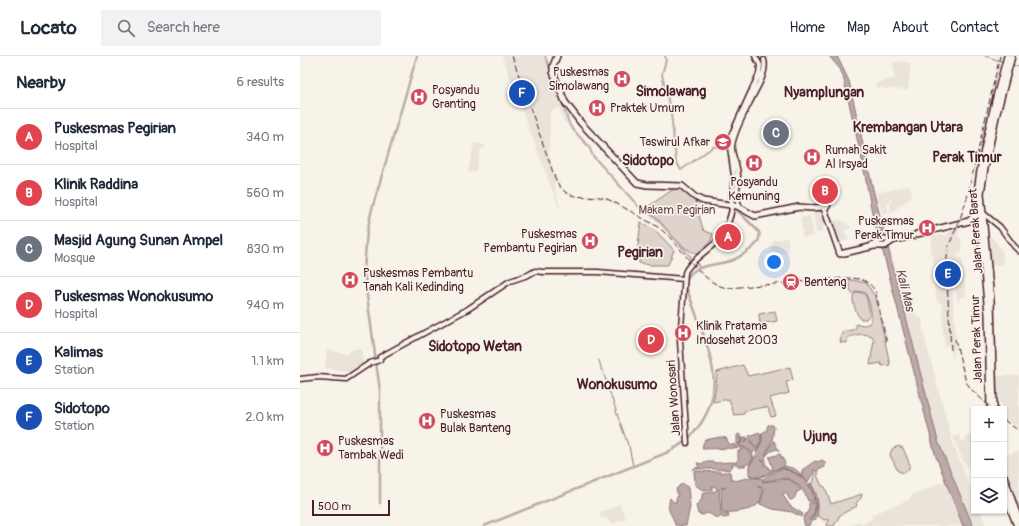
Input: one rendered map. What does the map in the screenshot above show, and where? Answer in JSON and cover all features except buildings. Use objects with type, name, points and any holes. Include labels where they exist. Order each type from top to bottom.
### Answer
[{"type":"highway","points":[[558,56],[553,66],[553,72],[566,102],[582,123],[638,183],[650,185],[684,185],[697,196],[712,202],[734,204],[755,216],[799,206],[811,208],[824,207],[841,253]]},
{"type":"highway","points":[[1007,61],[1012,56]]},
{"type":"highway","name":"Jalan Perak Timur","points":[[990,406],[990,346],[987,282],[980,228],[977,186],[1007,61]]},
{"type":"highway","points":[[841,253],[874,246],[881,247],[894,240],[969,221],[980,213]]},
{"type":"highway","name":"Jalan Perak Barat","points":[[980,213],[983,222],[987,282]]},
{"type":"highway","points":[[969,221],[976,223],[980,228]]},
{"type":"highway","points":[[841,253],[874,244],[879,240],[914,235]]},
{"type":"highway","points":[[990,346],[994,406]]},
{"type":"highway","points":[[1007,497],[1019,520]]},
{"type":"highway","points":[[1007,498],[1017,526]]},
{"type":"main road","points":[[734,204],[737,198],[738,171],[732,149],[733,142],[737,129],[760,84],[764,69],[761,59],[755,56]]},
{"type":"main road","points":[[734,204],[734,176],[728,145],[731,134],[758,77],[761,59]]},
{"type":"main road","name":"Jalan Wonosari","points":[[687,440],[680,341],[684,272],[721,235],[734,204]]},
{"type":"main road","points":[[980,213],[999,226],[1014,246],[1019,250]]},
{"type":"main road","points":[[983,222],[988,220],[997,227],[1019,255]]},
{"type":"main road","points":[[300,379],[318,377],[346,379],[370,363],[379,360],[468,309],[510,281],[534,272],[601,273],[684,280]]},
{"type":"shaded area","points":[[502,56],[543,56],[569,122],[565,124],[559,108],[550,111],[549,153],[554,174],[562,188],[565,191],[577,196],[606,198],[664,231],[605,199],[571,196],[564,192],[556,182],[554,183],[559,208],[518,101],[510,104],[507,94],[515,92]]},
{"type":"shaded area","points":[[829,56],[837,56],[849,81],[872,185],[938,441],[973,526],[963,526],[935,454],[873,218],[843,76],[840,69]]},
{"type":"shaded area","points":[[1000,56],[974,170],[962,216],[960,222],[958,222],[966,199]]},
{"type":"shaded area","points":[[900,61],[911,63],[908,90],[877,88],[876,83],[895,78],[893,63]]},
{"type":"shaded area","points":[[474,143],[485,145],[484,149],[481,149],[475,172],[468,172]]},
{"type":"shaded area","points":[[910,185],[912,196],[891,213],[891,200],[889,196],[890,203],[887,204],[889,213],[883,214],[876,193]]},
{"type":"shaded area","points":[[813,209],[822,210],[829,225],[823,227],[822,232],[816,233]]},
{"type":"shaded area","points":[[810,216],[814,236],[803,238],[800,218]]},
{"type":"shaded area","points":[[832,220],[841,220],[852,228],[844,230],[848,240],[841,242]]},
{"type":"shaded area","points":[[960,224],[958,237],[961,238],[962,253],[957,254],[958,258],[962,258],[966,297],[959,297],[958,303],[952,278],[956,345],[965,380],[970,387],[988,404],[988,406],[970,388],[964,380],[955,343],[953,360],[950,345],[945,346],[942,303],[937,302],[932,274],[936,271],[931,251],[932,236],[947,236],[951,226]]},
{"type":"shaded area","points":[[664,231],[692,261],[691,262]]},
{"type":"shaded area","points":[[992,237],[1003,252],[1002,265],[989,266],[987,242],[990,242],[989,238]]},
{"type":"shaded area","points":[[788,238],[788,253],[771,253],[772,243],[774,240]]},
{"type":"shaded area","points":[[904,288],[913,302],[911,303],[917,318],[922,318],[923,331],[953,444],[971,489],[971,514],[981,514],[986,526],[973,526],[938,441],[898,290]]},
{"type":"shaded area","points":[[361,348],[364,366],[351,374],[347,374],[347,371],[325,368],[327,350],[349,354],[350,350]]},
{"type":"shaded area","points":[[1019,375],[1019,429],[1007,420],[1007,406],[1002,406],[995,391],[995,376]]},
{"type":"shaded area","points":[[768,425],[773,425],[774,427],[772,441],[765,455],[774,441],[779,451],[777,449],[771,451],[765,457],[766,461],[761,460],[766,463],[763,465],[767,465],[770,470],[773,469],[769,457],[780,454],[785,463],[783,468],[774,470],[763,476],[754,477],[750,475],[750,465],[758,455],[760,455],[757,451],[762,441],[762,433],[766,431]]},
{"type":"shaded area","points":[[759,432],[761,438],[753,453],[744,447],[739,446],[741,437],[739,445],[737,445],[737,435],[740,434],[743,437],[741,444],[744,437],[747,437],[745,443],[748,438],[755,448],[749,436]]},
{"type":"shaded area","points":[[959,435],[962,442],[966,441],[964,437],[971,435],[971,465],[966,467],[953,437]]},
{"type":"shaded area","points":[[720,437],[726,438],[729,444],[735,445],[735,448],[738,448],[702,449],[704,447],[702,446],[705,440]]},
{"type":"shaded area","points":[[741,448],[751,454],[753,458],[750,463],[746,464],[745,466],[732,464],[733,466],[729,470],[693,469],[699,467],[697,463],[734,463],[738,461],[738,451],[740,451]]},
{"type":"shaded area","points":[[1019,450],[1019,514],[1007,480],[1007,455]]},
{"type":"shaded area","points":[[822,460],[825,462],[825,467],[816,471],[814,469],[814,473],[808,482],[802,476],[784,468],[785,466],[795,469],[802,475],[802,470],[815,461],[818,462]]},
{"type":"shaded area","points":[[780,469],[798,475],[808,484],[811,489],[814,501],[808,501],[800,487],[792,480],[788,479],[795,483],[801,490],[797,492],[795,498],[792,500],[790,500],[786,493],[782,494],[790,506],[803,514],[802,517],[792,512],[773,509],[760,504],[765,489],[757,486],[763,490],[759,503],[752,508],[736,512],[722,512],[721,490],[726,487],[719,489],[721,514],[728,513],[729,517],[723,518],[721,516],[719,518],[707,513],[703,515],[698,514],[696,505],[702,499],[702,494],[718,489],[714,486],[712,487],[712,490],[703,490],[695,485],[694,471],[721,472],[721,474],[723,472],[730,472],[731,479],[735,481],[751,477],[763,479]],"holes":[[[788,479],[762,482],[763,480]]]},
{"type":"shaded area","points":[[945,481],[963,526],[848,526],[859,521],[861,524],[873,519],[871,515],[909,500],[912,495]]},
{"type":"shaded area","points":[[682,483],[688,487],[690,507],[686,526],[675,525],[669,510],[670,498],[673,502],[676,502],[676,498],[678,496],[676,489]]},
{"type":"shaded area","points":[[810,483],[813,487],[818,500],[818,509],[816,519],[809,524],[809,526],[805,526],[803,519],[809,509],[809,503],[814,502],[815,512],[816,508],[815,498],[809,484]],"holes":[[[815,512],[810,521],[809,519]]]},
{"type":"shaded area","points":[[620,504],[626,519],[611,524],[607,519],[601,518],[599,513]]},
{"type":"green space","name":"Makam Pegirian","points":[[678,186],[694,197],[703,229],[713,234],[711,240],[698,254],[691,252],[680,244],[657,218],[643,210]]},
{"type":"green space","name":"Makam Pegirian","points":[[641,222],[657,232],[674,250],[668,265],[650,265],[639,263],[638,245]]},
{"type":"green space","points":[[847,279],[866,283],[876,298],[890,365],[882,366],[881,363],[870,365],[874,340],[872,336],[866,334],[856,335],[847,338],[847,343],[840,342],[842,332],[856,328],[856,324],[865,325],[870,323],[871,319],[870,308],[865,293],[858,291],[852,294]]},
{"type":"green space","points":[[858,292],[866,296],[870,314],[866,319],[859,318],[856,312],[853,297]]},
{"type":"green space","points":[[775,311],[777,321],[760,324],[759,314]]},
{"type":"green space","points":[[743,365],[748,376],[790,367],[793,380],[786,382],[789,393],[770,398],[776,416],[771,417],[768,408],[765,407],[744,411],[744,414],[734,415],[729,399],[713,402],[717,372]]},
{"type":"green space","points":[[898,446],[903,448],[910,465],[908,470],[904,473],[898,471],[890,455],[892,449]]},
{"type":"green space","points":[[817,471],[819,474],[817,475],[822,486],[825,487],[831,504],[862,494],[861,498],[856,503],[857,506],[840,515],[834,526],[826,526],[830,519],[824,520],[817,515],[817,499],[811,483],[814,481],[814,475]]},
{"type":"waterway","points":[[380,503],[380,391],[364,270],[367,231],[372,209],[417,56]]},
{"type":"waterway","points":[[545,56],[551,72]]},
{"type":"waterway","points":[[665,56],[666,60],[662,74],[671,113],[676,161],[681,170],[713,147],[729,145]]},
{"type":"waterway","points":[[757,83],[762,65],[758,56]]},
{"type":"waterway","points":[[985,56],[1004,62]]},
{"type":"waterway","points":[[1013,65],[1019,67]]},
{"type":"waterway","points":[[556,85],[570,126],[589,147],[593,156],[640,208],[656,218],[699,268]]},
{"type":"waterway","points":[[484,526],[666,453],[688,439],[696,430],[709,408],[714,384],[713,371],[706,340],[687,289],[687,281],[694,270],[708,265],[730,261],[752,248],[758,241],[759,232],[737,210],[734,197]]},
{"type":"waterway","points":[[599,360],[602,371]]},
{"type":"waterway","points":[[603,372],[604,376]]},
{"type":"waterway","points":[[605,377],[606,381]]},
{"type":"waterway","points":[[607,386],[609,390]]},
{"type":"waterway","points":[[609,391],[611,395]]},
{"type":"waterway","points":[[611,396],[616,410]]},
{"type":"waterway","points":[[616,411],[619,420]]},
{"type":"waterway","points":[[620,422],[628,445]]},
{"type":"waterway","points":[[761,433],[762,440],[756,451],[757,454],[749,465],[749,475],[757,478],[781,468],[802,478],[811,488],[815,500],[815,512],[810,520]]},
{"type":"waterway","points":[[629,446],[633,466]]},
{"type":"waterway","points":[[736,447],[742,447],[752,453],[754,458]]},
{"type":"railway","points":[[512,56],[555,178],[560,187],[566,192],[572,195],[592,196],[607,199],[653,224],[672,240],[698,270],[717,285],[728,288],[844,278],[863,280],[867,282],[876,293],[887,344]]},
{"type":"railway","points":[[951,350],[946,264],[949,245],[967,198],[1000,56]]},
{"type":"railway","points":[[955,339],[966,382],[989,406]]},
{"type":"railway","points":[[1007,422],[1019,431]]},
{"type":"place","name":"Puskesmas Simolawang","points":[[622,79]]},
{"type":"place","name":"Sidotopo","points":[[522,93]]},
{"type":"place","name":"Posyandu Granting","points":[[419,97]]},
{"type":"place","name":"Praktek Umum","points":[[597,108]]},
{"type":"place","name":"Masjid Agung Sunan Ampel","points":[[776,133]]},
{"type":"place","name":"Taswirul Afkar","points":[[723,142]]},
{"type":"place","name":"Rumah Sakit Al Irsyad","points":[[812,157]]},
{"type":"place","name":"Posyandu Kemuning","points":[[754,163]]},
{"type":"place","name":"Klinik Raddina","points":[[825,191]]},
{"type":"place","name":"Puskesmas Perak Timur","points":[[927,228]]},
{"type":"place","name":"Puskesmas Pegirian","points":[[728,237]]},
{"type":"place","name":"Puskesmas Pembantu Pegirian","points":[[590,241]]},
{"type":"place","name":"Kalimas","points":[[948,274]]},
{"type":"place","name":"Puskesmas Pembantu Tanah Kali Kedinding","points":[[350,280]]},
{"type":"place","name":"Benteng","points":[[791,282]]},
{"type":"place","name":"Klinik Pratama Indosehat 2003","points":[[683,333]]},
{"type":"place","name":"Puskesmas Wonokusumo","points":[[651,340]]},
{"type":"place","name":"Puskesmas Bulak Banteng","points":[[427,421]]},
{"type":"place","name":"Puskesmas Tambak Wedi","points":[[325,448]]},
{"type":"district","name":"Simolawang","points":[[671,91]]},
{"type":"district","name":"Nyamplungan","points":[[824,92]]},
{"type":"district","name":"Krembangan Utara","points":[[908,127]]},
{"type":"district","name":"Perak Timur","points":[[967,157]]},
{"type":"district","name":"Sidotopo","points":[[648,160]]},
{"type":"district","name":"Pegirian","points":[[640,252]]},
{"type":"district","name":"Sidotopo Wetan","points":[[475,346]]},
{"type":"district","name":"Wonokusumo","points":[[617,384]]},
{"type":"district","name":"Ujung","points":[[820,436]]},
{"type":"water label","name":"Kali Mas","points":[[905,290]]}]
